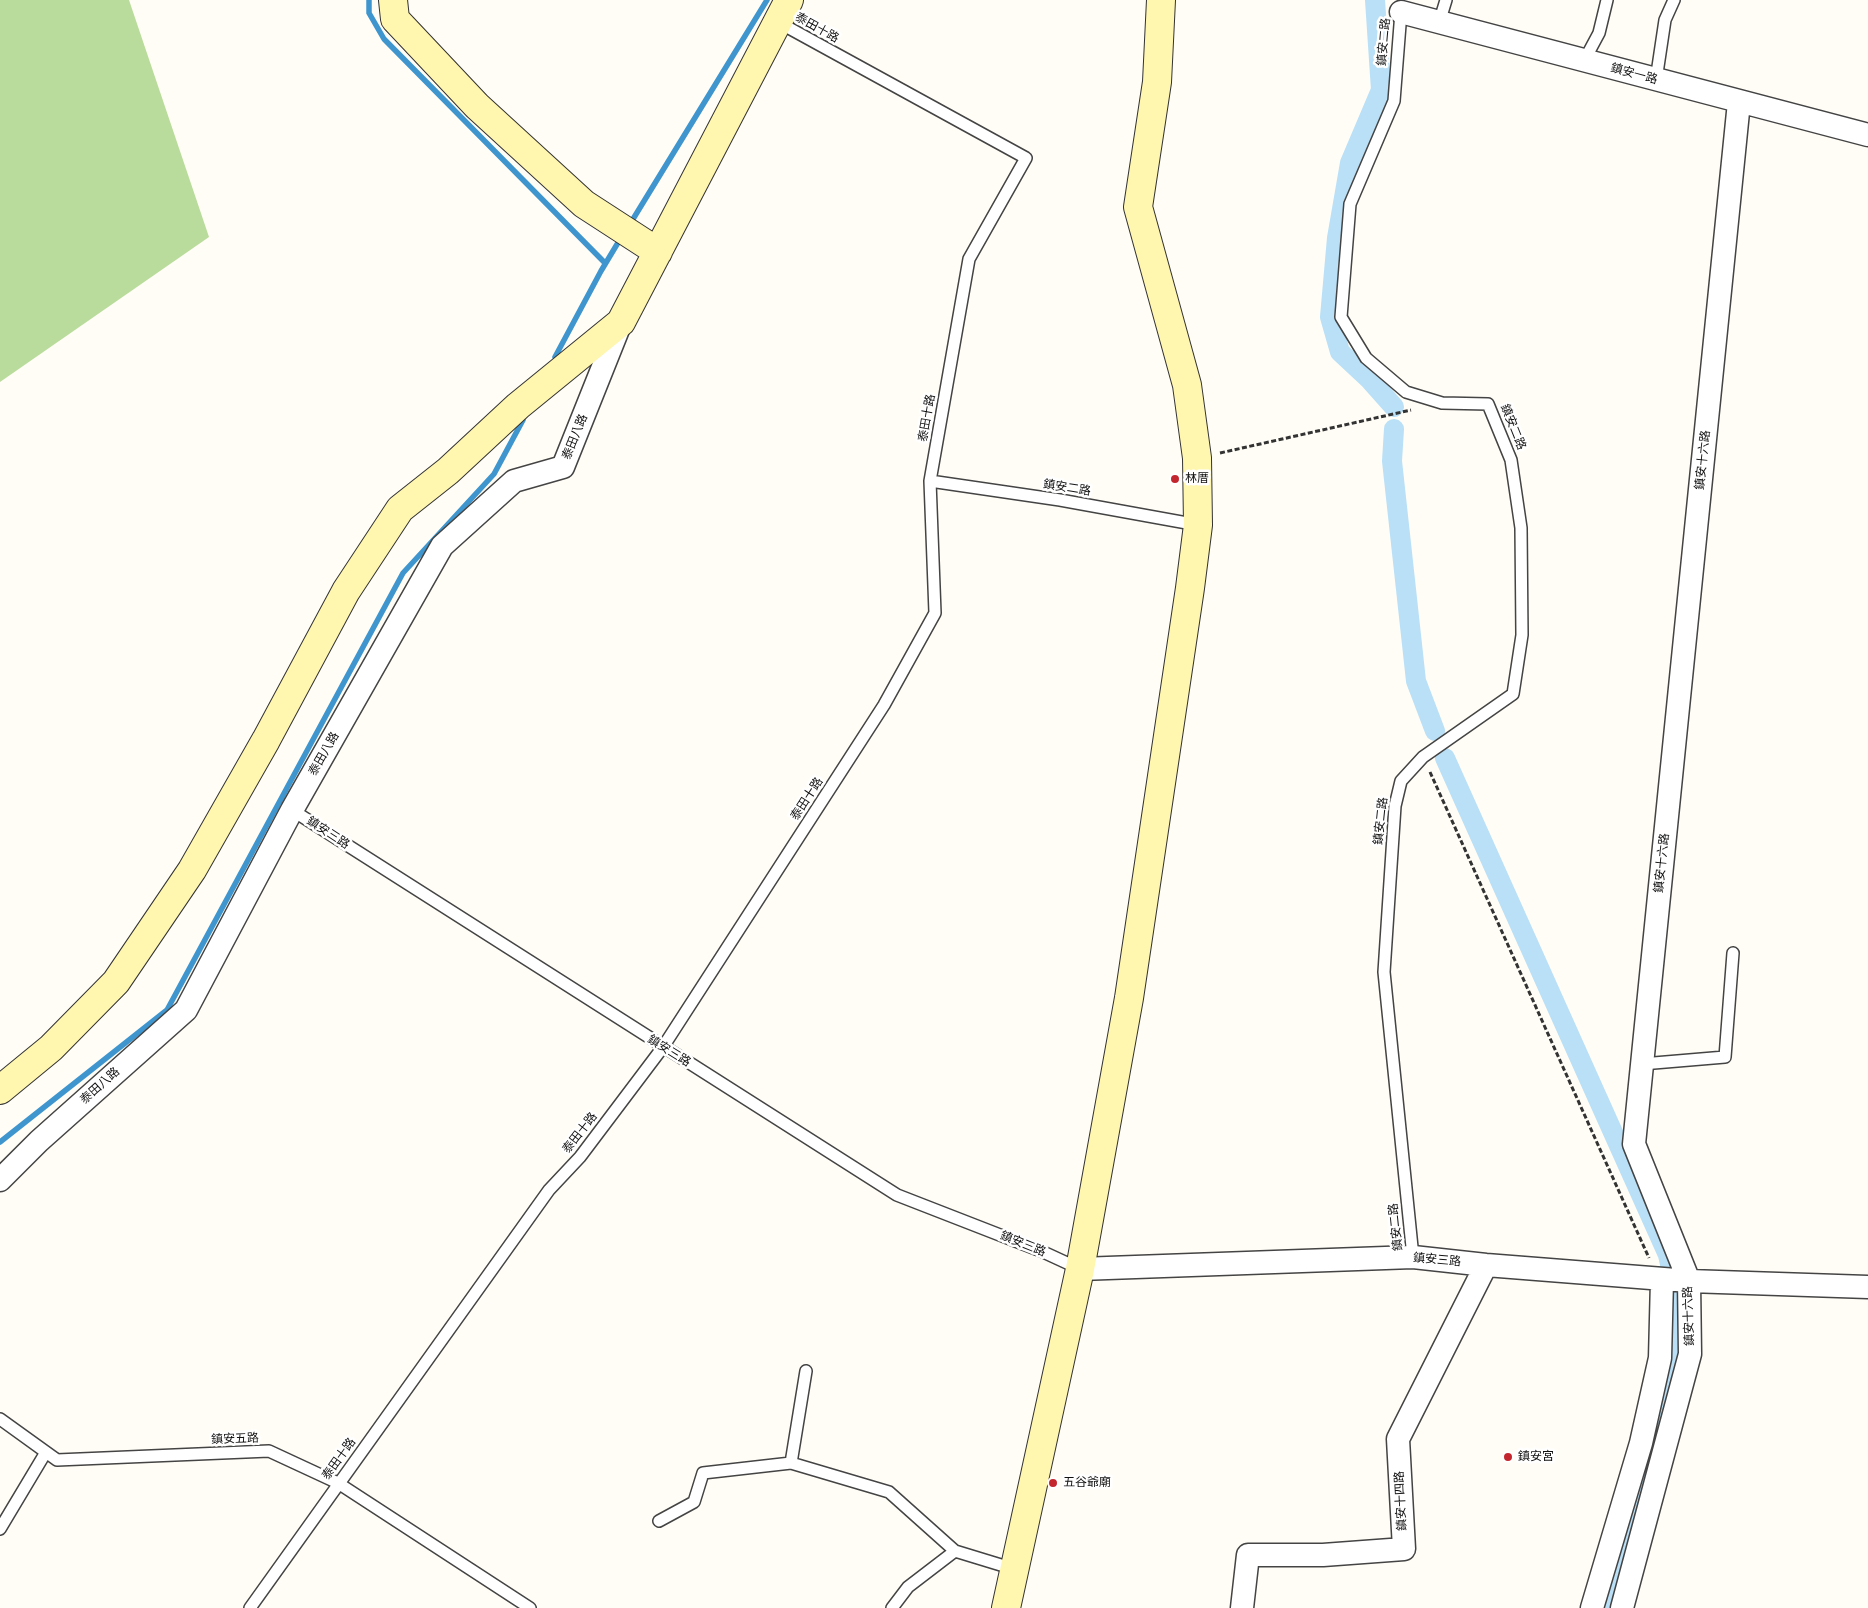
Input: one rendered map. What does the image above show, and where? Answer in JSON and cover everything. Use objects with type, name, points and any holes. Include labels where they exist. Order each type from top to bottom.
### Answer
[{"type":"street","points":[[393,0],[395,19],[477,106],[584,204],[658,252]]},
{"type":"street","points":[[1006,1608],[1080,1269],[1128,998],[1198,525],[1198,458],[1187,386],[1138,207],[1157,82],[1161,0]]},
{"type":"street","points":[[0,1090],[51,1048],[116,982],[192,870],[266,740],[346,591],[400,509],[448,471],[518,406],[621,322],[783,11]]},
{"type":"street","name":"鎮安一路","points":[[1401,12],[1868,135]]},
{"type":"street","name":"鎮安十六路","points":[[1622,1608],[1690,1354],[1688,1282],[1634,1144],[1739,102]]},
{"type":"street","name":"泰田八路","points":[[0,1180],[39,1141],[186,1010],[292,810],[442,546],[514,481],[564,466],[621,322]]},
{"type":"street","name":"鎮安三路","points":[[1080,1269],[1413,1257],[1688,1282],[1868,1287]]},
{"type":"street","name":"鎮安十四路","points":[[1242,1608],[1248,1556],[1323,1555],[1404,1549],[1398,1439],[1486,1265]]},
{"type":"street","points":[[1592,1608],[1641,1443],[1660,1358],[1662,1280]]},
{"type":"lane","points":[[1440,23],[1446,0]]},
{"type":"lane","points":[[1584,61],[1599,33],[1607,0]]},
{"type":"lane","points":[[1656,80],[1665,20],[1674,0]]},
{"type":"lane","name":"泰田十路","points":[[250,1608],[548,1190],[580,1157],[663,1047],[884,705],[935,613],[930,481],[969,259],[1026,158],[783,11]]},
{"type":"lane","name":"鎮安二路","points":[[1401,12],[1394,101],[1350,204],[1341,317],[1366,358],[1406,392],[1442,403],[1488,404],[1511,460],[1521,528],[1522,635],[1513,694],[1423,758],[1401,781],[1395,806],[1384,972],[1413,1257]]},
{"type":"lane","name":"鎮安二路","points":[[930,481],[1060,500],[1198,525]]},
{"type":"lane","name":"鎮安三路","points":[[292,810],[897,1195],[1041,1251],[1080,1269]]},
{"type":"lane","points":[[1642,1064],[1725,1057],[1733,953]]},
{"type":"lane","points":[[791,1463],[806,1370]]},
{"type":"lane","name":"鎮安五路","points":[[0,1419],[57,1460],[268,1451],[338,1483],[514,1604],[530,1608]]},
{"type":"lane","points":[[0,1529],[46,1452]]},
{"type":"lane","points":[[659,1521],[694,1502],[703,1473],[791,1463],[889,1492],[955,1551],[1014,1569]]},
{"type":"lane","points":[[892,1608],[908,1587],[955,1551]]},
{"type":"path","points":[[1198,458],[1442,403]]},
{"type":"path","points":[[1423,758],[1651,1264],[1662,1280]]},
{"type":"green space","points":[[0,0],[129,0],[209,237],[0,382]]},
{"type":"waterway","points":[[369,0],[369,13],[384,39],[605,263]]},
{"type":"waterway","points":[[630,224],[767,0]]},
{"type":"waterway","points":[[1375,0],[1381,90],[1350,163],[1337,238],[1330,317],[1340,352],[1370,380],[1394,407]]},
{"type":"waterway","points":[[555,357],[622,236]]},
{"type":"waterway","points":[[0,1142],[167,1010],[403,573],[494,474],[523,420]]},
{"type":"waterway","points":[[1394,429],[1392,461],[1416,681],[1435,731]]},
{"type":"waterway","points":[[1445,758],[1668,1255],[1670,1264]]},
{"type":"waterway","points":[[1608,1608],[1671,1387],[1679,1336],[1673,1285]]},
{"type":"place","name":"林厝","points":[[1175,479]]},
{"type":"place","name":"鎮安宮","points":[[1508,1457]]},
{"type":"place","name":"五谷爺廟","points":[[1053,1483]]}]
